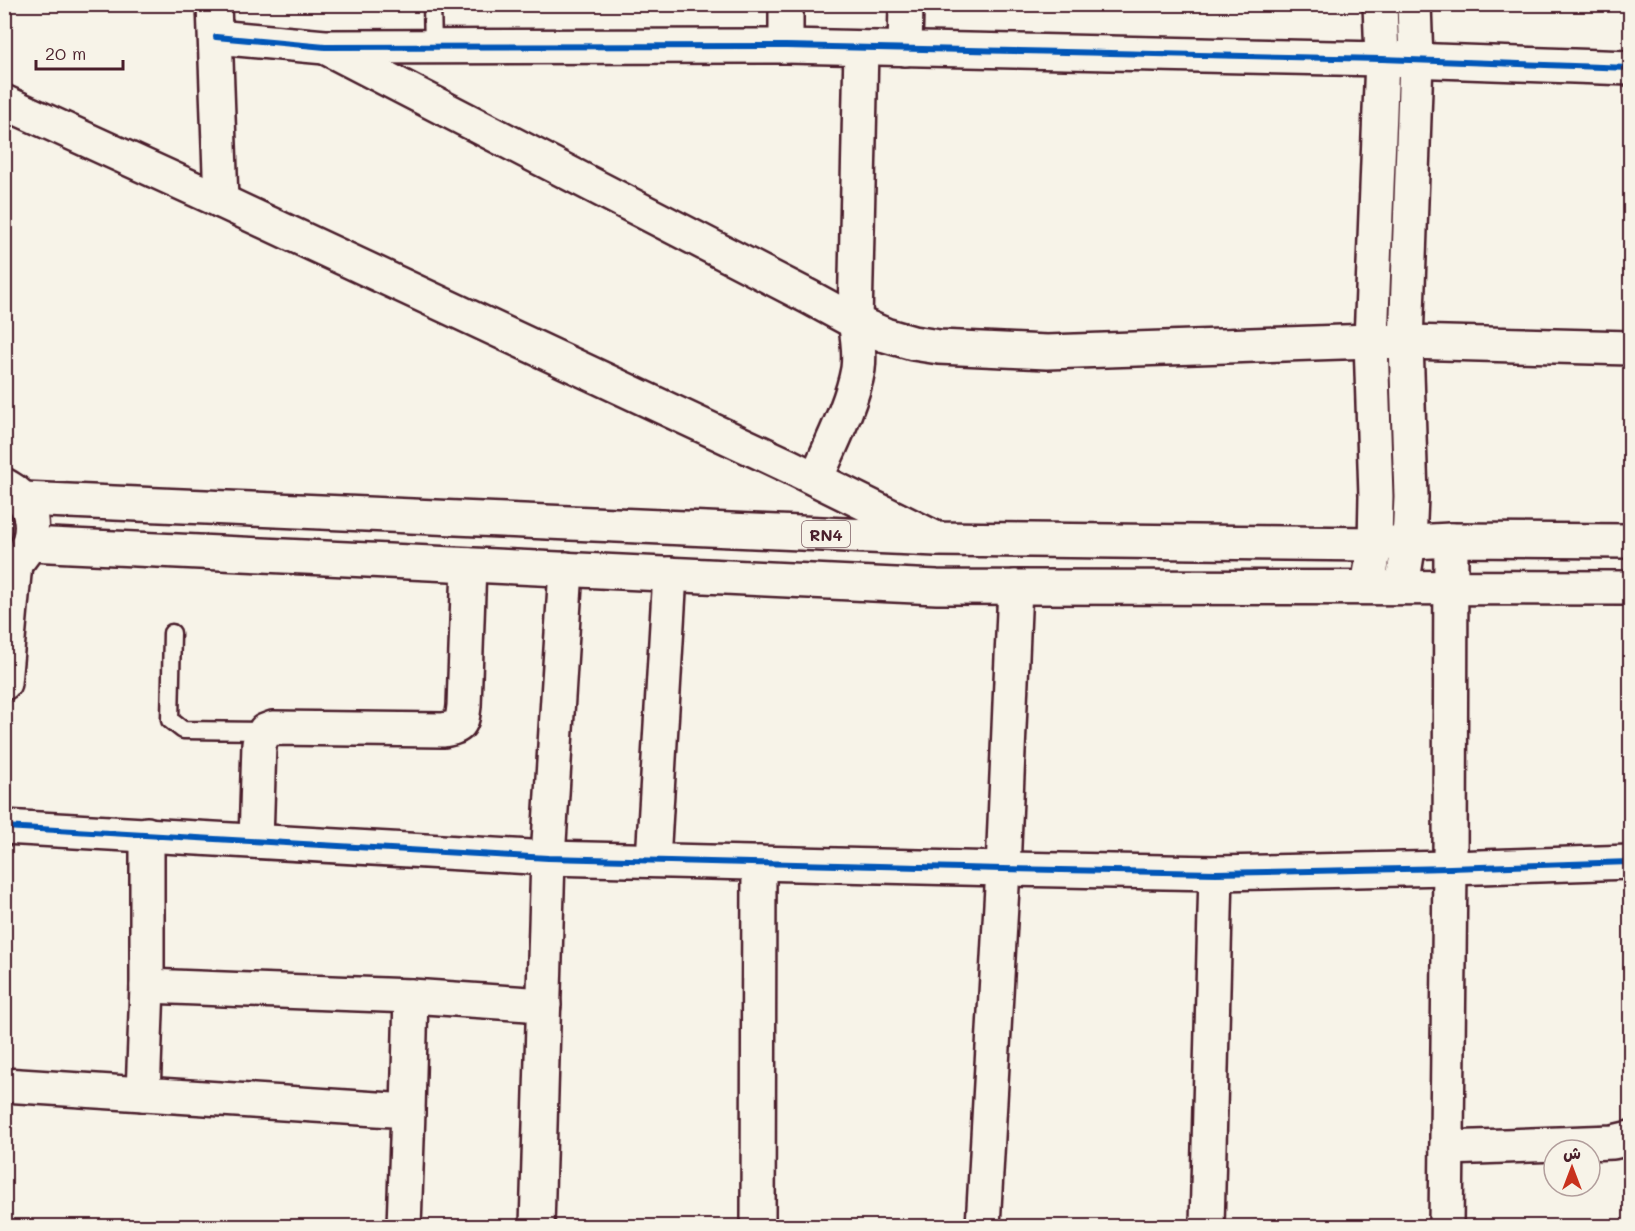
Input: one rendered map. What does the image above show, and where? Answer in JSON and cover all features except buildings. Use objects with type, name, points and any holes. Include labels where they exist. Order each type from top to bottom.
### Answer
[{"type":"street","points":[[214,4],[221,201]]},
{"type":"street","points":[[786,4],[786,46]]},
{"type":"street","points":[[905,49],[906,4]]},
{"type":"street","points":[[1368,587],[1375,544],[1376,496],[1371,341],[1382,59],[1380,4]]},
{"type":"street","points":[[1402,587],[1409,542],[1411,496],[1406,342],[1416,61],[1414,4]]},
{"type":"street","points":[[216,37],[325,47],[786,46],[1382,59],[1630,68]]},
{"type":"street","points":[[325,47],[855,322],[885,335],[913,343],[939,347],[1047,352],[1371,341],[1630,348]]},
{"type":"street","points":[[816,479],[852,391],[858,368],[859,348],[855,322],[861,48]]},
{"type":"street","points":[[4,102],[816,479],[937,539]]},
{"type":"street","name":"RN4","points":[[9,488],[937,539],[1375,544],[1451,540],[1630,541]]},
{"type":"street","name":"RN4","points":[[9,488],[28,510],[31,521],[31,532],[16,559]]},
{"type":"street","points":[[1446,1227],[1451,540]]},
{"type":"street","points":[[4,683],[16,559],[469,565],[937,587],[1630,588]]},
{"type":"street","points":[[256,841],[259,744],[265,731],[273,728],[443,730],[455,728],[461,723],[464,706],[469,565]]},
{"type":"street","points":[[537,1227],[548,858],[566,569]]},
{"type":"street","points":[[653,860],[670,574]]},
{"type":"street","points":[[983,1227],[1003,869],[1015,587]]},
{"type":"street","points":[[4,827],[548,858],[1003,869],[1216,873],[1630,862]]},
{"type":"street","points":[[143,1094],[147,986],[147,834]]},
{"type":"street","points":[[758,1227],[759,863]]},
{"type":"street","points":[[1206,1227],[1216,873]]},
{"type":"street","points":[[147,986],[411,996],[544,1005]]},
{"type":"street","points":[[404,1227],[411,996]]},
{"type":"street","points":[[4,1085],[408,1111]]},
{"type":"street","points":[[1447,1148],[1613,1142],[1630,1138]]},
{"type":"lane","points":[[432,4],[433,46]]},
{"type":"lane","points":[[172,633],[170,720],[183,730],[265,731]]},
{"type":"cycle path","points":[[216,37],[325,47],[786,46],[1382,59],[1630,68]]},
{"type":"cycle path","points":[[4,827],[548,858],[1003,869],[1216,873],[1630,862]]}]
